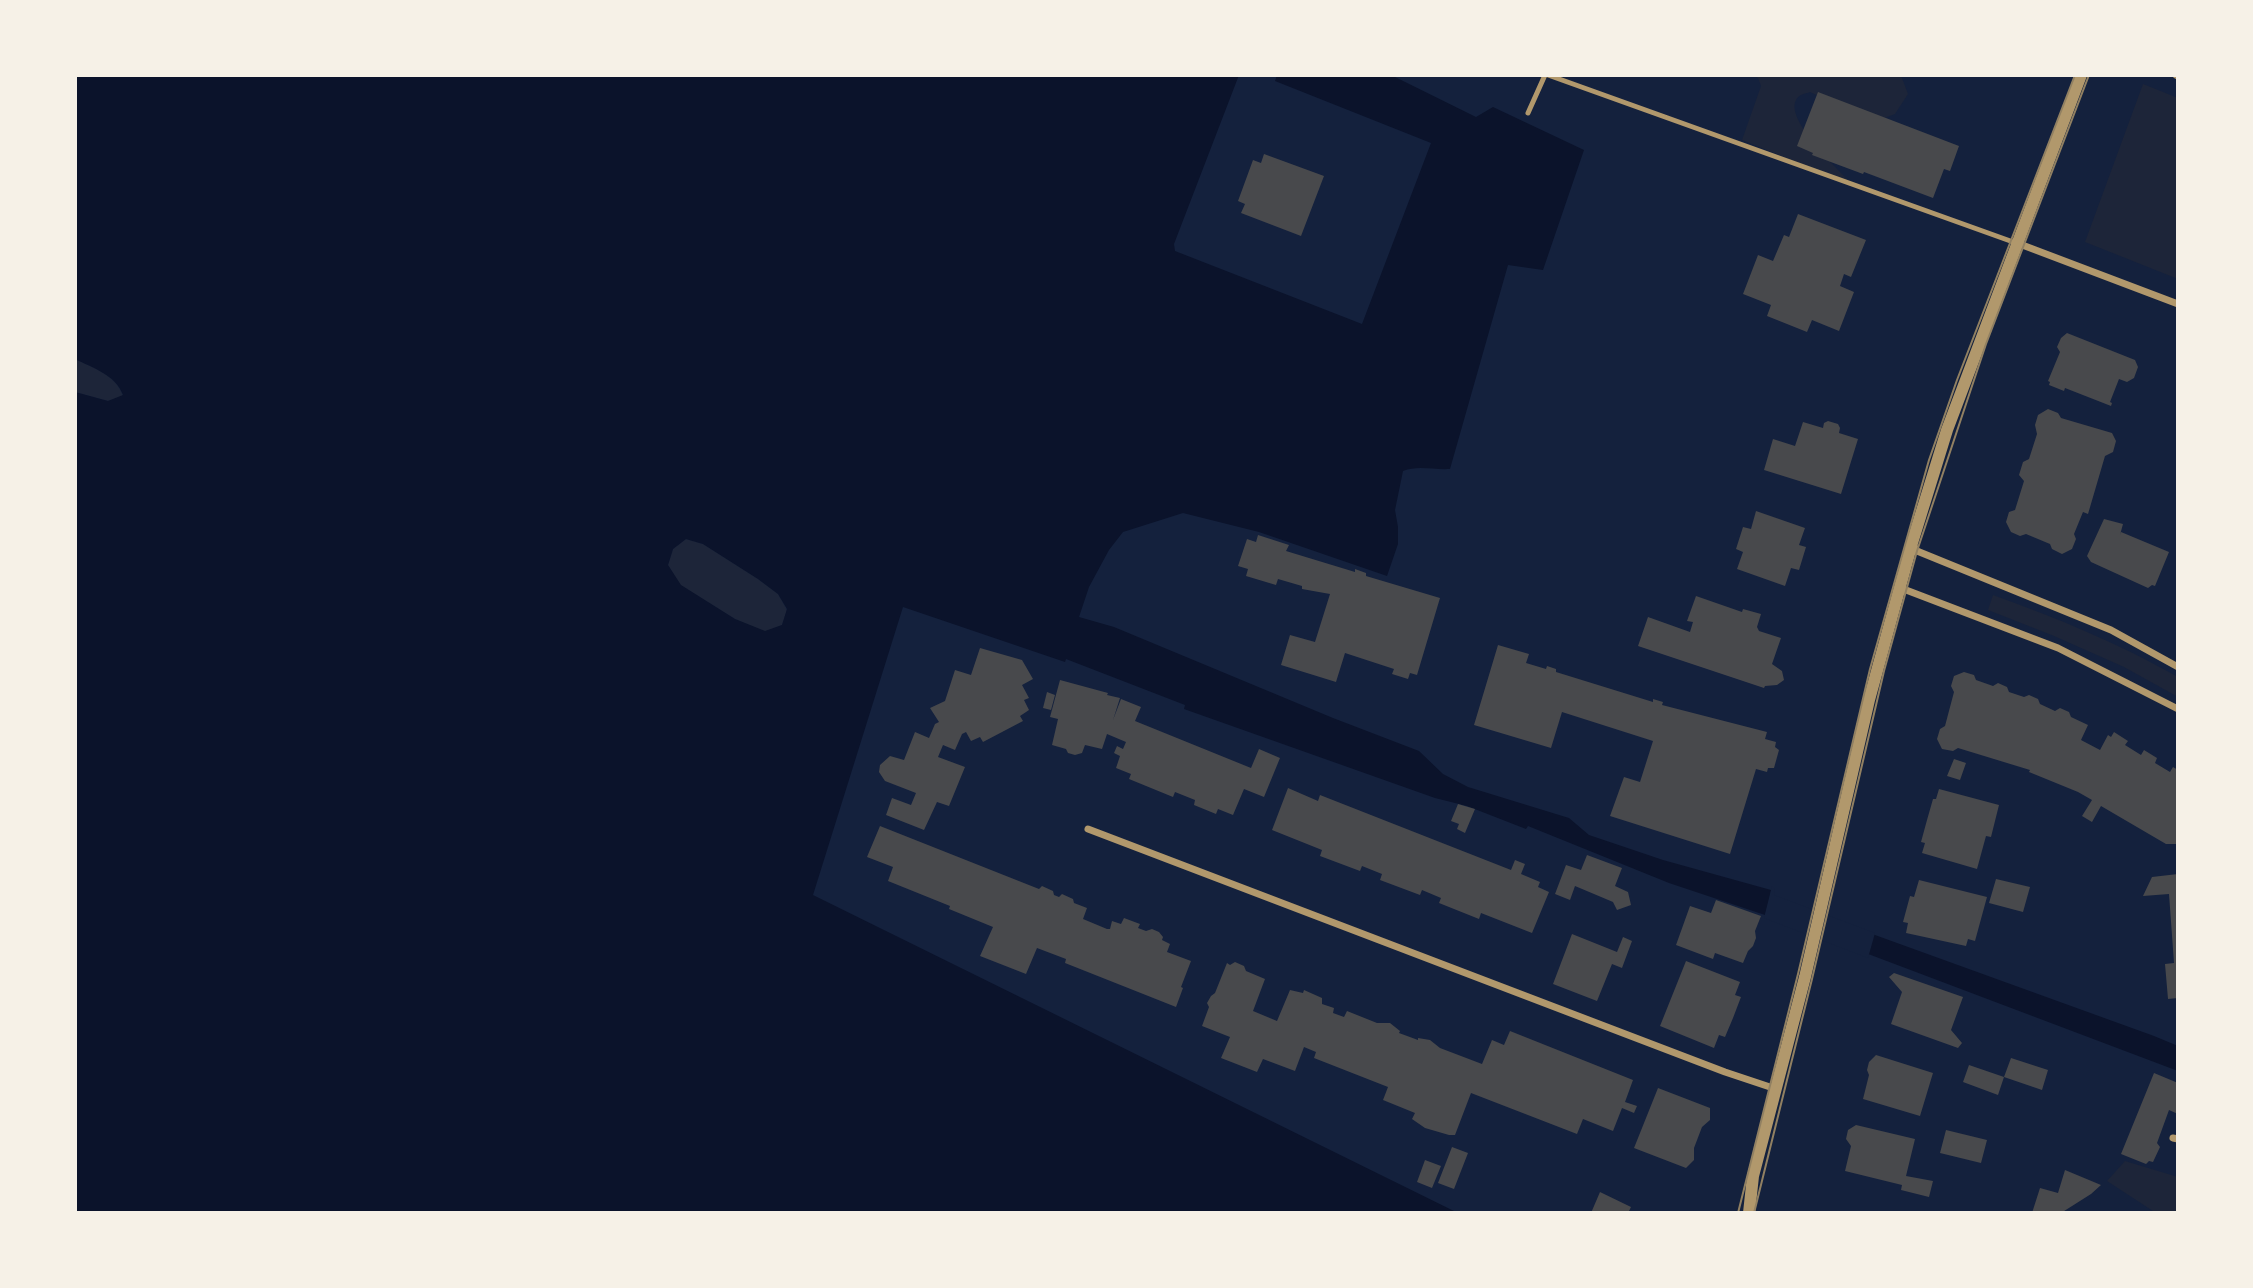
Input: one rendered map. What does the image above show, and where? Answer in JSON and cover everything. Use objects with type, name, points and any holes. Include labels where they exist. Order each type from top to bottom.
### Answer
[{"type":"street","points":[[1740,1213],[1751,1187],[1805,977],[1869,700],[1912,543],[1947,430],[2081,75]]},
{"type":"street","points":[[2017,243],[2178,304]]},
{"type":"street","points":[[1912,543],[1917,551],[2111,630],[2178,667]]},
{"type":"street","points":[[1898,592],[1906,590],[2058,649],[2178,709]]},
{"type":"street","points":[[1088,829],[1725,1072],[1776,1089]]},
{"type":"street","points":[[1749,1213],[1751,1187]]},
{"type":"lane","points":[[1528,113],[1546,75],[2017,243]]},
{"type":"shaded area","points":[[75,75],[1239,75],[1174,244],[1175,251],[1362,324],[1431,143],[1275,81],[1277,75],[1391,75],[1476,117],[1493,107],[1584,150],[1543,270],[1508,265],[1450,469],[1420,468],[1403,471],[1395,510],[1398,544],[1387,576],[1259,532],[1183,513],[1123,532],[1109,550],[1089,587],[1079,617],[1114,627],[1419,751],[1443,774],[1468,787],[1569,818],[1589,835],[1663,860],[1771,890],[1770,897],[2154,1036],[2178,1046],[2178,1071],[1765,915],[1669,883],[1528,826],[1526,829],[1467,806],[1435,798],[1184,709],[1185,705],[1066,659],[1065,662],[903,607],[813,895],[1458,1213],[75,1213],[75,392],[108,401],[123,395],[109,377],[75,359]],"holes":[[[686,539],[703,544],[778,594],[787,609],[782,625],[765,631],[735,619],[681,585],[668,565],[673,549]]]},
{"type":"shaded area","points":[[1753,75],[1898,75],[1902,78],[1908,94],[1895,114],[1874,122],[1810,92],[1800,95],[1796,100],[1798,120],[1806,132],[1853,185],[1742,140],[1761,86],[1758,78]]},
{"type":"shaded area","points":[[2143,84],[2178,98],[2178,279],[2085,242]]},
{"type":"shaded area","points":[[75,359],[110,377],[123,396],[108,401],[75,392]]},
{"type":"shaded area","points":[[686,539],[703,544],[778,594],[787,610],[782,625],[765,632],[735,619],[680,585],[668,565],[673,549]]},
{"type":"shaded area","points":[[1993,595],[2087,632],[2178,677],[2178,697],[2124,667],[1988,610]]},
{"type":"shaded area","points":[[2125,1161],[2178,1177],[2178,1213],[2156,1213],[2107,1181]]},
{"type":"pier","points":[[1772,886],[1775,889],[1774,895],[1875,933],[1868,958],[1764,918]]},
{"type":"building","points":[[1818,92],[1959,146],[1950,171],[1944,169],[1933,198],[1812,155],[1813,153],[1797,146]]},
{"type":"building","points":[[1264,154],[1324,176],[1301,236],[1241,213],[1245,204],[1238,201],[1253,160],[1261,163]]},
{"type":"building","points":[[1798,214],[1866,240],[1851,277],[1844,274],[1840,286],[1854,292],[1839,331],[1812,320],[1807,332],[1767,316],[1771,305],[1743,294],[1758,255],[1773,261],[1784,235],[1789,237]]},
{"type":"building","points":[[2067,333],[2135,360],[2138,367],[2134,378],[2127,382],[2119,379],[2111,406],[2065,388],[2064,391],[2049,385],[2048,381],[2060,352],[2057,347]]},
{"type":"building","points":[[2048,409],[2058,413],[2061,418],[2112,433],[2116,441],[2113,452],[2105,456],[2088,514],[2083,512],[2074,534],[2076,539],[2072,549],[2062,554],[2052,549],[2050,544],[2026,534],[2020,536],[2011,532],[2006,522],[2009,512],[2015,510],[2024,481],[2019,475],[2023,462],[2029,459],[2037,434],[2035,425],[2038,415]]},
{"type":"building","points":[[1828,421],[1838,424],[1839,433],[1858,439],[1841,494],[1764,470],[1773,439],[1795,446],[1803,422],[1823,428]]},
{"type":"building","points":[[1756,511],[1805,528],[1799,545],[1806,547],[1799,570],[1791,568],[1785,586],[1737,569],[1743,552],[1736,549],[1743,527],[1751,529]]},
{"type":"building","points":[[2104,519],[2123,524],[2120,535],[2121,532],[2169,552],[2155,586],[2148,588],[2091,562],[2087,556]]},
{"type":"building","points":[[1258,535],[1289,545],[1286,551],[1355,572],[1355,569],[1366,573],[1366,576],[1440,598],[1417,675],[1410,673],[1408,679],[1392,674],[1394,669],[1345,653],[1336,682],[1281,665],[1290,635],[1315,642],[1330,594],[1302,589],[1302,586],[1278,579],[1276,585],[1246,576],[1248,569],[1238,566],[1247,539],[1256,542]]},
{"type":"building","points":[[1696,596],[1742,612],[1743,609],[1761,614],[1757,627],[1759,631],[1781,638],[1772,664],[1782,671],[1784,680],[1764,688],[1638,646],[1648,617],[1690,632],[1693,622],[1687,621]]},
{"type":"building","points":[[1498,645],[1529,654],[1526,663],[1546,669],[1547,666],[1556,669],[1556,672],[1653,702],[1653,699],[1663,702],[1662,705],[1767,732],[1765,739],[1776,742],[1775,747],[1779,750],[1774,768],[1768,768],[1767,772],[1756,769],[1730,854],[1610,816],[1624,777],[1640,782],[1653,741],[1562,712],[1551,748],[1474,725]]},
{"type":"building","points":[[980,648],[1022,660],[1033,679],[1022,685],[1029,698],[1024,700],[1029,710],[1020,716],[1023,721],[983,742],[980,737],[971,741],[966,732],[962,734],[955,750],[943,745],[938,757],[965,767],[949,806],[937,802],[924,830],[886,815],[892,798],[911,805],[916,793],[885,781],[879,772],[880,765],[890,756],[904,760],[915,732],[929,738],[935,724],[939,722],[930,708],[945,701],[955,670],[971,675]]},
{"type":"building","points":[[1964,672],[1993,686],[1998,683],[2007,687],[2009,692],[2024,697],[2029,695],[2055,711],[2060,708],[2069,712],[2071,717],[2088,725],[2081,740],[2100,750],[2108,735],[2111,737],[2114,732],[2128,741],[2125,745],[2141,755],[2144,750],[2157,758],[2155,763],[2170,772],[2173,767],[2178,770],[2178,844],[2166,844],[2101,806],[2092,822],[2082,816],[2092,800],[2029,772],[2030,770],[1958,748],[1953,751],[1942,749],[1937,739],[1940,729],[1945,726],[1954,692],[1951,686],[1954,676]]},
{"type":"building","points":[[1060,680],[1120,698],[1113,720],[1121,699],[1141,707],[1135,721],[1251,768],[1259,749],[1280,758],[1264,797],[1244,789],[1233,815],[1218,809],[1216,814],[1194,805],[1195,800],[1175,792],[1173,797],[1129,779],[1131,774],[1116,768],[1120,756],[1114,753],[1117,746],[1123,749],[1126,742],[1107,734],[1102,749],[1085,745],[1082,753],[1075,755],[1052,745],[1058,719],[1050,717]]},
{"type":"building","points":[[1047,692],[1055,695],[1051,710],[1043,708]]},
{"type":"building","points":[[1954,759],[1966,763],[1960,780],[1947,776]]},
{"type":"building","points":[[1288,788],[1318,801],[1320,795],[1511,870],[1515,860],[1525,864],[1521,874],[1540,882],[1538,887],[1549,892],[1532,933],[1481,913],[1479,919],[1439,903],[1441,898],[1422,890],[1420,895],[1380,880],[1382,874],[1362,866],[1360,871],[1320,856],[1322,850],[1272,830]]},
{"type":"building","points":[[1939,789],[1999,805],[1991,837],[1986,836],[1977,869],[1922,853],[1925,843],[1921,842],[1933,799],[1936,799]]},
{"type":"building","points":[[1458,804],[1475,809],[1465,833],[1457,829],[1459,824],[1451,821]]},
{"type":"building","points":[[880,826],[1039,889],[1042,886],[1059,897],[1062,894],[1087,908],[1083,919],[1107,929],[1110,929],[1112,921],[1121,924],[1124,918],[1140,924],[1138,928],[1159,932],[1162,940],[1170,944],[1167,952],[1191,961],[1176,1007],[1065,963],[1066,959],[1037,948],[1026,974],[980,956],[993,927],[888,881],[893,867],[867,857]]},
{"type":"building","points":[[1587,855],[1622,868],[1615,886],[1628,892],[1631,905],[1617,910],[1613,902],[1575,886],[1570,900],[1555,894],[1566,865],[1581,870]]},
{"type":"building","points":[[2178,874],[2178,998],[2168,999],[2165,964],[2174,963],[2169,894],[2143,896],[2152,877]]},
{"type":"building","points":[[1996,879],[2030,887],[2023,912],[1989,903]]},
{"type":"building","points":[[1919,880],[1987,897],[1975,941],[1968,939],[1966,946],[1906,933],[1908,923],[1903,922],[1910,896],[1914,897]]},
{"type":"building","points":[[1716,900],[1761,916],[1753,946],[1743,963],[1715,953],[1713,959],[1676,945],[1690,906],[1711,913]]},
{"type":"building","points":[[1572,934],[1617,952],[1623,937],[1632,941],[1622,968],[1612,964],[1597,1001],[1553,984]]},
{"type":"building","points":[[1686,961],[1740,982],[1735,995],[1741,997],[1733,1018],[1725,1037],[1719,1035],[1714,1048],[1660,1026]]},
{"type":"building","points":[[1235,962],[1244,966],[1246,971],[1265,979],[1253,1011],[1277,1021],[1290,990],[1303,993],[1304,990],[1322,998],[1322,1004],[1334,1008],[1333,1013],[1344,1017],[1347,1011],[1377,1023],[1390,1023],[1399,1033],[1418,1040],[1430,1040],[1440,1048],[1482,1064],[1492,1040],[1504,1045],[1510,1031],[1633,1080],[1625,1102],[1637,1106],[1634,1113],[1622,1108],[1613,1131],[1583,1119],[1577,1134],[1471,1093],[1455,1135],[1449,1135],[1425,1128],[1412,1119],[1415,1113],[1383,1100],[1388,1087],[1314,1058],[1316,1052],[1304,1047],[1295,1071],[1263,1059],[1257,1072],[1221,1058],[1230,1037],[1202,1026],[1209,1007],[1207,1003],[1215,993],[1227,963],[1230,965]]},
{"type":"building","points":[[1894,973],[1963,997],[1951,1030],[1962,1043],[1958,1048],[1891,1024],[1902,992],[1889,977]]},
{"type":"building","points":[[1876,1055],[1933,1073],[1920,1116],[1863,1099],[1869,1062]]},
{"type":"building","points":[[2011,1058],[2048,1070],[2042,1090],[2004,1077]]},
{"type":"building","points":[[1969,1065],[2004,1077],[1998,1095],[1963,1082]]},
{"type":"building","points":[[2154,1073],[2178,1083],[2178,1114],[2169,1110],[2157,1143],[2160,1147],[2153,1162],[2146,1164],[2121,1154]]},
{"type":"building","points":[[1658,1088],[1710,1108],[1710,1120],[1702,1127],[1694,1148],[1694,1160],[1686,1168],[1634,1148]]},
{"type":"building","points":[[1856,1125],[1915,1139],[1906,1176],[1933,1181],[1929,1197],[1901,1190],[1902,1185],[1845,1171],[1851,1146],[1846,1139],[1848,1130]]},
{"type":"building","points":[[1946,1130],[1987,1140],[1981,1163],[1940,1153]]},
{"type":"building","points":[[1452,1147],[1468,1153],[1454,1189],[1438,1183]]},
{"type":"building","points":[[1425,1160],[1441,1166],[1432,1188],[1417,1182]]},
{"type":"building","points":[[2065,1170],[2101,1185],[2061,1213],[2032,1213],[2040,1188],[2058,1193]]},
{"type":"building","points":[[1600,1192],[1631,1207],[1628,1213],[1591,1213]]},
{"type":"tram line","points":[[1738,1213],[1870,669],[1929,460],[1957,380],[2075,75]]},
{"type":"tram line","points":[[1754,1213],[1884,671],[1917,551],[1986,344],[2089,75]]}]
